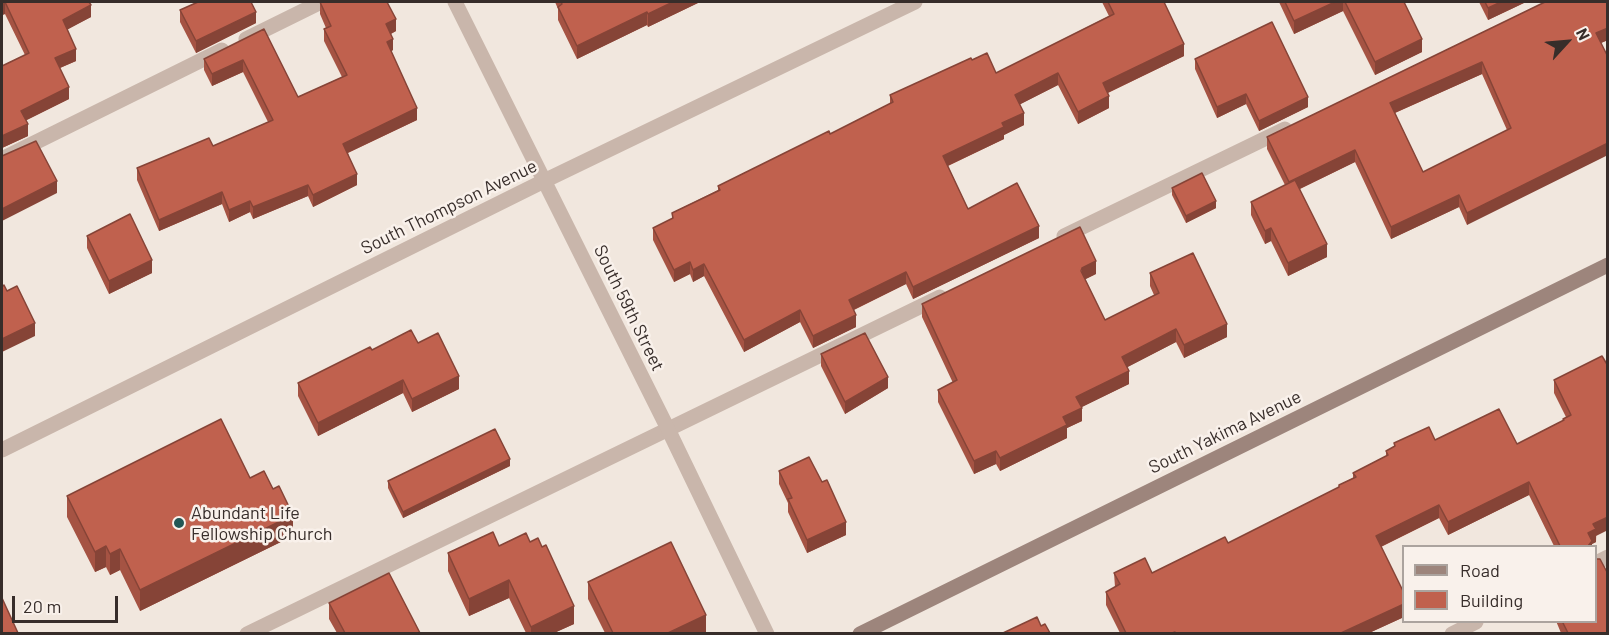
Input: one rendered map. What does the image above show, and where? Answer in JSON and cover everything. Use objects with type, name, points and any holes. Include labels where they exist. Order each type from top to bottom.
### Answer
[{"type":"main road","name":"South Yakima Avenue","points":[[860,633],[1608,265]]},
{"type":"street","points":[[2,159],[321,2]]},
{"type":"street","name":"South 59th Street","points":[[455,2],[668,429],[766,633]]},
{"type":"street","name":"South Thompson Avenue","points":[[2,450],[544,181],[915,2]]},
{"type":"street","points":[[1054,241],[1300,121]]},
{"type":"street","points":[[247,633],[957,288]]},
{"type":"street","points":[[1452,633],[1472,623]]},
{"type":"building","points":[[5,2],[89,2],[91,5],[63,20],[76,49],[55,58],[69,87],[21,111],[28,124],[2,136],[2,66],[29,53]]},
{"type":"building","points":[[198,2],[251,2],[256,12],[196,41],[180,10]]},
{"type":"building","points":[[320,2],[387,2],[396,19],[386,24],[393,39],[387,42],[417,108],[343,144],[357,174],[313,195],[308,185],[253,207],[250,201],[229,210],[222,192],[159,220],[137,168],[209,138],[213,146],[273,120],[243,60],[212,74],[204,59],[264,29],[298,97],[347,75],[324,29],[331,26]]},
{"type":"building","points":[[561,2],[673,2],[577,46],[558,7],[562,4]]},
{"type":"building","points":[[1108,2],[1164,2],[1184,44],[1103,83],[1109,96],[1078,112],[1058,73],[1015,95],[1024,113],[1002,123],[1004,127],[943,156],[968,209],[1017,183],[1039,226],[913,287],[906,272],[849,300],[856,315],[813,336],[800,310],[744,340],[704,264],[693,270],[690,262],[674,270],[653,228],[673,218],[672,213],[720,190],[718,186],[893,102],[890,95],[971,58],[972,60],[987,53],[996,73],[1114,14]]},
{"type":"building","points":[[1285,2],[1335,2],[1294,21]]},
{"type":"building","points":[[1345,2],[1404,2],[1422,39],[1375,62]]},
{"type":"building","points":[[1485,2],[1501,2],[1488,8]]},
{"type":"building","points":[[1545,2],[1608,2],[1608,28],[1596,33],[1608,57],[1608,143],[1467,213],[1459,195],[1391,227],[1355,150],[1289,182],[1267,137]],"holes":[[[1482,62],[1511,128],[1423,172],[1390,103]]]},
{"type":"building","points":[[1272,22],[1308,97],[1259,121],[1246,94],[1217,107],[1195,59]]},
{"type":"building","points":[[36,141],[57,181],[2,209],[2,156]]},
{"type":"building","points":[[1202,173],[1216,201],[1186,216],[1172,188]]},
{"type":"building","points":[[1295,180],[1327,244],[1288,263],[1271,228],[1265,231],[1251,202]]},
{"type":"building","points":[[130,214],[152,260],[109,281],[87,236]]},
{"type":"building","points":[[1080,227],[1096,261],[1082,268],[1081,271],[1105,320],[1159,293],[1150,273],[1193,253],[1227,324],[1184,345],[1176,329],[1122,357],[1129,371],[1076,397],[1082,408],[1063,417],[1067,425],[1000,458],[996,451],[974,461],[938,390],[957,380],[922,304]]},
{"type":"building","points":[[4,285],[7,291],[17,286],[35,323],[2,339],[2,287]]},
{"type":"building","points":[[411,330],[418,343],[438,333],[459,376],[412,399],[403,380],[318,423],[298,383],[370,347],[372,350]]},
{"type":"building","points":[[865,333],[888,377],[845,402],[821,354]]},
{"type":"building","points":[[1602,356],[1608,366],[1608,517],[1593,524],[1596,529],[1588,533],[1592,541],[1589,545],[1560,545],[1529,482],[1448,522],[1439,505],[1376,536],[1402,589],[1402,605],[1341,633],[1126,633],[1106,592],[1120,584],[1114,573],[1145,558],[1152,573],[1225,537],[1228,543],[1339,487],[1356,477],[1353,473],[1388,455],[1386,451],[1395,446],[1394,443],[1429,427],[1435,440],[1499,409],[1517,444],[1571,415],[1554,380]]},
{"type":"building","name":"Abundant Life Fellowship Church","points":[[221,419],[250,478],[264,471],[273,489],[279,486],[293,515],[140,590],[120,549],[110,554],[106,546],[95,552],[67,496]]},
{"type":"building","points":[[495,429],[510,459],[403,512],[388,481]]},
{"type":"building","points":[[809,457],[822,482],[827,480],[846,522],[807,540],[788,499],[792,498],[779,471]]},
{"type":"building","points":[[493,532],[499,546],[526,533],[530,542],[538,538],[542,547],[546,545],[574,606],[531,627],[509,580],[469,599],[448,553]]},
{"type":"building","points":[[671,542],[706,615],[668,633],[613,633],[588,582]]},
{"type":"building","points":[[1597,559],[1600,559],[1608,574],[1608,633],[1568,633],[1563,623],[1597,623]]},
{"type":"building","points":[[389,573],[420,633],[345,633],[329,603]]},
{"type":"building","points":[[2,598],[18,633],[2,633]]},
{"type":"building","points":[[1037,617],[1041,626],[1045,624],[1050,633],[1003,633]]},
{"type":"place","name":"Abundant Life Fellowship Church","points":[[179,523]]}]
